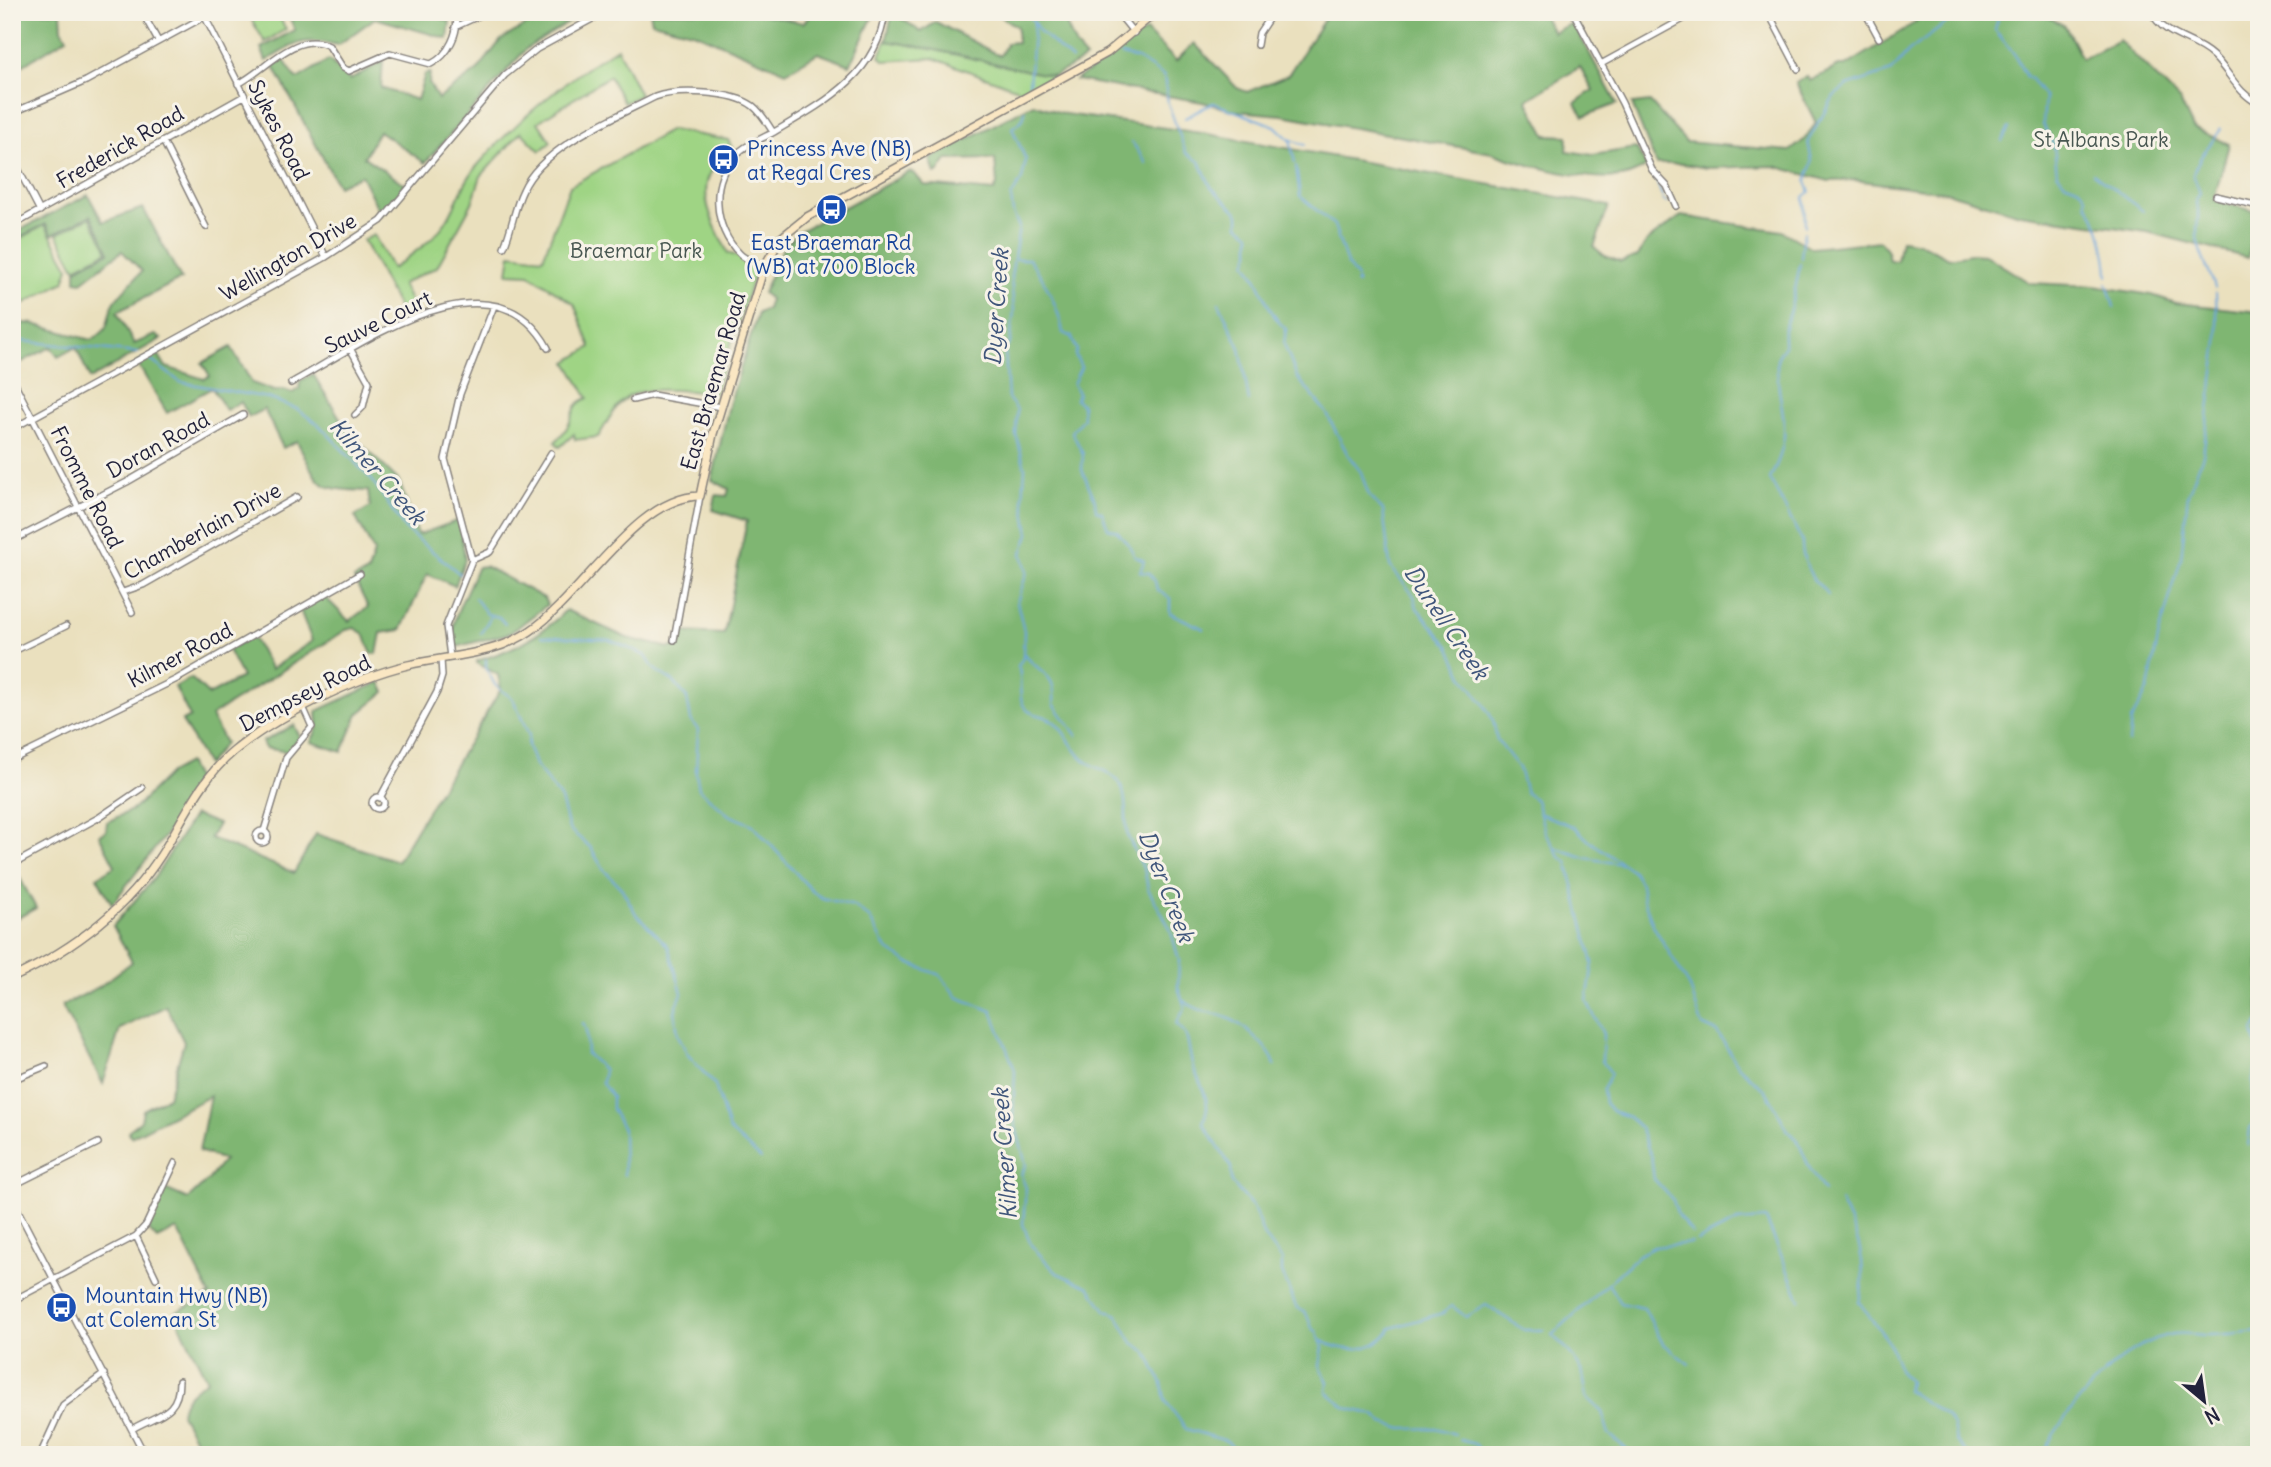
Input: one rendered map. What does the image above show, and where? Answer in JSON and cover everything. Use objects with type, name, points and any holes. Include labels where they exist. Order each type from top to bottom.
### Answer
[{"type":"street","points":[[142,12],[158,41]]},
{"type":"street","points":[[12,113],[86,81],[213,12]]},
{"type":"street","points":[[238,84],[298,45],[310,41],[328,46],[343,68],[349,71],[390,53],[431,64],[450,47],[455,27],[455,12]]},
{"type":"street","points":[[455,27],[487,12]]},
{"type":"street","name":"Wellington Drive","points":[[12,429],[326,257],[381,221],[505,75],[537,49],[605,12]]},
{"type":"street","points":[[764,267],[741,255],[718,215],[717,194],[723,171],[738,152],[823,103],[853,79],[874,48],[885,12]]},
{"type":"street","points":[[1117,12],[1134,33]]},
{"type":"street","name":"East Braemar Road","points":[[674,640],[700,496],[721,407],[764,267],[773,248],[799,222],[1107,53],[1156,12]]},
{"type":"street","points":[[1256,45],[1259,33],[1273,12]]},
{"type":"street","points":[[1573,12],[1652,170],[1667,186],[1676,206]]},
{"type":"street","points":[[1601,64],[1696,12]]},
{"type":"street","points":[[1768,12],[1798,69]]},
{"type":"street","points":[[1865,12],[1879,38]]},
{"type":"street","points":[[2151,12],[2164,30],[2214,56],[2232,83],[2259,104]]},
{"type":"street","name":"Sykes Road","points":[[205,17],[326,257]]},
{"type":"street","points":[[504,247],[523,190],[540,166],[557,151],[655,97],[668,92],[690,92],[750,103],[761,113],[773,132]]},
{"type":"street","name":"Frederick Road","points":[[12,226],[244,96]]},
{"type":"street","points":[[163,141],[206,227]]},
{"type":"street","points":[[12,156],[40,211]]},
{"type":"street","points":[[2216,196],[2259,206]]},
{"type":"street","name":"Sauve Court","points":[[291,383],[404,322],[441,307],[459,304],[494,306],[523,316],[533,323],[548,348]]},
{"type":"street","points":[[450,657],[446,626],[472,560],[445,459],[460,394],[494,306]]},
{"type":"street","points":[[351,350],[369,382],[363,407],[355,415]]},
{"type":"street","name":"Fromme Road","points":[[12,378],[132,612]]},
{"type":"street","points":[[633,400],[653,395],[721,407]]},
{"type":"street","name":"Doran Road","points":[[12,541],[243,415]]},
{"type":"street","points":[[472,560],[489,552],[551,453]]},
{"type":"street","name":"Dempsey Road","points":[[12,978],[75,944],[117,909],[147,874],[208,778],[222,762],[248,741],[304,709],[374,675],[498,647],[531,631],[557,610],[653,511],[677,499],[700,496]]},
{"type":"street","name":"Chamberlain Drive","points":[[123,592],[143,585],[297,497]]},
{"type":"street","name":"Kilmer Road","points":[[12,760],[177,678],[360,574]]},
{"type":"street","points":[[12,652],[66,626]]},
{"type":"street","points":[[380,797],[440,684],[441,659]]},
{"type":"street","points":[[264,831],[286,758],[312,727],[304,709]]},
{"type":"street","points":[[12,864],[98,818],[142,788]]},
{"type":"street","points":[[12,1080],[47,1066]]},
{"type":"street","points":[[12,1185],[98,1143]]},
{"type":"street","points":[[12,1301],[136,1236],[146,1225],[175,1163]]},
{"type":"street","points":[[12,1199],[145,1455]]},
{"type":"street","points":[[136,1236],[156,1278]]},
{"type":"street","points":[[40,1455],[63,1405],[104,1374]]},
{"type":"street","points":[[132,1429],[176,1405],[179,1398],[179,1381]]},
{"type":"green space","points":[[12,12],[61,12],[62,29],[67,38],[12,72]]},
{"type":"green space","points":[[262,12],[276,12],[286,29],[265,42],[251,19]]},
{"type":"green space","points":[[287,12],[423,12],[450,21],[448,39],[375,18],[338,45],[316,41],[300,43],[266,61],[261,48],[295,30]]},
{"type":"green space","points":[[548,12],[585,12],[526,49],[425,163],[379,131],[364,157],[406,185],[381,215],[361,175],[338,186],[273,65],[283,59],[297,79],[329,60],[350,80],[383,61],[381,88],[417,100],[425,74],[430,73],[429,83],[438,99],[477,71],[501,40]]},
{"type":"green space","points":[[650,12],[754,12],[803,23],[814,12],[875,12],[850,65],[818,53],[786,72],[696,33],[652,22]]},
{"type":"green space","points":[[893,12],[921,32],[936,22],[1000,56],[1007,43],[1017,42],[1017,27],[994,12],[1061,12],[1076,47],[1086,58],[1054,76],[886,41]]},
{"type":"green space","points":[[1329,12],[1541,12],[1553,32],[1573,23],[1617,104],[1584,116],[1575,103],[1593,90],[1580,67],[1527,100],[1546,135],[1568,136],[1567,151],[1593,155],[1636,148],[1647,167],[1621,177],[1573,175],[1492,153],[1282,115],[1236,111],[1202,102],[1076,80],[1146,31],[1176,61],[1194,43],[1237,88],[1247,92],[1288,75]]},
{"type":"green space","name":"St Albans Park","points":[[1911,12],[2039,12],[2065,26],[2082,59],[2119,40],[2180,101],[2193,128],[2229,144],[2214,200],[2254,211],[2248,258],[2147,232],[2020,214],[1946,192],[1854,180],[1829,181],[1774,166],[1707,168],[1684,164],[1656,164],[1632,104],[1650,102],[1686,142],[1790,151],[1804,140],[1816,123],[1796,83],[1807,76],[1810,81],[1839,66],[1846,66],[1916,22]]},
{"type":"green space","points":[[886,41],[1054,76],[1026,92],[933,58],[885,61],[880,56]]},
{"type":"green space","points":[[617,48],[640,95],[624,103],[609,76],[538,122],[551,142],[540,151],[521,132],[481,176],[472,203],[437,267],[402,284],[415,311],[403,317],[363,240],[374,235],[392,269],[440,230],[472,173],[508,133],[561,88]]},
{"type":"green space","points":[[1033,104],[1065,114],[1202,133],[1609,206],[1594,247],[1605,256],[1621,262],[1638,256],[1647,241],[1681,216],[1782,231],[1812,248],[1880,241],[1889,260],[1897,261],[1901,240],[1920,243],[1949,258],[1970,254],[1985,255],[2030,283],[2094,286],[2152,295],[2176,303],[2259,312],[2259,1455],[203,1455],[181,1414],[186,1398],[207,1380],[174,1313],[210,1295],[177,1229],[157,1239],[148,1230],[165,1189],[188,1199],[224,1160],[199,1151],[210,1096],[131,1137],[128,1131],[141,1121],[143,1110],[168,1097],[184,1042],[166,1006],[120,1029],[103,1084],[62,1006],[99,987],[132,962],[113,926],[155,877],[194,815],[218,824],[210,838],[294,873],[316,834],[397,861],[501,689],[498,675],[477,661],[525,642],[566,610],[627,638],[670,648],[681,643],[684,632],[724,634],[747,521],[713,510],[716,495],[727,496],[729,489],[712,480],[729,405],[758,313],[767,309],[770,299],[763,293],[783,248],[798,232],[909,172],[914,173],[924,185],[994,191],[997,185],[995,159],[947,160],[938,173],[935,173],[930,159]]},
{"type":"green space","name":"Braemar Park","points":[[671,130],[728,140],[732,148],[710,174],[707,183],[710,214],[728,253],[752,262],[756,270],[714,394],[661,390],[640,392],[626,398],[617,407],[598,437],[575,440],[574,434],[560,447],[555,442],[568,426],[577,405],[588,398],[567,362],[591,347],[574,304],[529,274],[508,273],[511,254],[543,258],[570,186]]},
{"type":"green space","points":[[88,195],[103,222],[143,208],[181,279],[117,312],[134,344],[155,335],[161,339],[90,379],[76,347],[58,357],[51,347],[14,366],[12,324],[30,323],[91,340],[104,331],[112,306],[142,271],[122,251],[82,282],[76,281],[76,269],[109,252],[91,215],[52,235],[46,224],[12,241],[12,234]]},
{"type":"green space","points":[[90,217],[108,251],[75,268],[57,234]]},
{"type":"green space","points":[[45,225],[69,268],[64,282],[12,310],[12,243]]},
{"type":"green space","points":[[231,347],[252,383],[274,391],[292,393],[299,389],[300,381],[313,374],[348,431],[399,481],[418,535],[459,520],[465,559],[455,586],[427,574],[401,630],[381,633],[377,654],[372,654],[364,634],[354,628],[346,630],[211,716],[225,743],[207,765],[182,721],[190,717],[175,687],[191,678],[209,695],[242,677],[228,650],[252,636],[271,669],[312,641],[300,610],[324,596],[349,621],[368,607],[354,579],[368,572],[374,552],[355,516],[370,507],[368,491],[338,489],[321,483],[297,441],[283,448],[264,409],[249,417],[241,402],[226,410],[212,388],[167,413],[137,363],[157,352],[166,367],[204,379],[210,376],[202,363]]},
{"type":"green space","points":[[485,566],[544,598],[547,605],[510,633],[456,647],[453,629],[458,610],[478,567]]},
{"type":"green space","points":[[380,682],[385,692],[358,714],[342,752],[311,742],[318,727],[317,711]]},
{"type":"green space","points":[[294,725],[300,737],[288,752],[265,748],[262,742]]},
{"type":"green space","points":[[188,763],[196,778],[170,829],[112,904],[97,877],[115,866],[99,835],[106,831],[107,822],[134,809],[170,773]]},
{"type":"green space","points":[[15,869],[36,908],[12,921],[12,871]]},
{"type":"waterway","points":[[12,40],[23,12]]},
{"type":"waterway","points":[[1027,12],[1040,32],[1072,60]]},
{"type":"waterway","points":[[1805,226],[1804,197],[1810,192],[1806,182],[1812,162],[1808,141],[1834,96],[1847,86],[1892,71],[1908,52],[1961,12]]},
{"type":"waterway","points":[[1999,12],[1995,30],[2015,55],[2026,77],[2031,79],[2045,98],[2043,124],[2054,146],[2057,173],[2064,182],[2080,188],[2086,197],[2086,203],[2102,237],[2108,276]]},
{"type":"waterway","points":[[1029,85],[1034,22]]},
{"type":"waterway","name":"Dunell Creek","points":[[1121,55],[1138,59],[1164,76],[1168,103],[1186,153],[1200,162],[1211,187],[1239,214],[1239,225],[1250,234],[1250,253],[1246,263],[1257,279],[1273,314],[1286,329],[1284,344],[1297,377],[1326,412],[1348,455],[1361,472],[1369,496],[1383,510],[1390,566],[1414,596],[1417,608],[1449,646],[1463,676],[1493,720],[1497,740],[1519,768],[1526,793],[1536,800],[1545,832],[1560,857],[1567,862],[1593,963],[1587,1001],[1603,1034],[1602,1061],[1611,1073],[1603,1090],[1605,1103],[1612,1111],[1629,1117],[1640,1128],[1651,1156],[1654,1179],[1673,1200],[1678,1216],[1693,1234]]},
{"type":"waterway","points":[[1185,118],[1213,103],[1275,126],[1289,139],[1305,145]]},
{"type":"waterway","name":"Dyer Creek","points":[[1025,111],[1023,119],[1012,128],[1026,160],[1022,179],[1011,197],[1013,213],[1019,227],[1011,277],[1014,311],[1010,343],[1005,350],[1008,398],[1017,410],[1016,434],[1025,468],[1023,499],[1029,534],[1022,553],[1027,572],[1017,602],[1024,631],[1023,658],[1018,666],[1022,702],[1030,712],[1054,722],[1081,757],[1110,774],[1121,787],[1128,837],[1145,872],[1148,889],[1170,928],[1179,960],[1178,987],[1185,1008],[1176,1024],[1185,1033],[1192,1063],[1206,1097],[1207,1109],[1203,1123],[1231,1167],[1232,1183],[1253,1207],[1263,1234],[1282,1260],[1282,1272],[1296,1307],[1306,1313],[1312,1328],[1317,1332],[1323,1347],[1320,1366],[1328,1382],[1327,1392],[1346,1408],[1375,1415],[1383,1423],[1403,1429],[1436,1428],[1455,1434]]},
{"type":"waterway","points":[[2002,141],[2009,128]]},
{"type":"waterway","points":[[2215,288],[2197,238],[2196,200],[2200,193],[2193,174],[2221,129]]},
{"type":"waterway","points":[[1290,140],[1295,163]]},
{"type":"waterway","points":[[1132,142],[1146,163]]},
{"type":"waterway","points":[[1296,166],[1300,196],[1334,225],[1347,264],[1357,278]]},
{"type":"waterway","points":[[2093,173],[2143,211]]},
{"type":"waterway","points":[[1655,177],[1662,196]]},
{"type":"waterway","points":[[1663,200],[1667,203]]},
{"type":"waterway","points":[[1801,258],[1804,232]]},
{"type":"waterway","points":[[1016,259],[1029,259],[1035,267],[1055,304],[1063,333],[1071,336],[1077,350],[1075,355],[1081,367],[1073,384],[1078,393],[1076,399],[1082,405],[1083,418],[1072,432],[1083,454],[1082,470],[1095,500],[1096,510],[1102,512],[1108,528],[1117,531],[1130,546],[1134,556],[1144,561],[1140,572],[1149,573],[1157,590],[1170,598],[1170,613],[1204,629]]},
{"type":"waterway","points":[[1800,264],[1784,330],[1784,346],[1777,360],[1784,431],[1783,445],[1770,479],[1802,541],[1803,556],[1811,575],[1828,595]]},
{"type":"waterway","points":[[2107,283],[2114,307]]},
{"type":"waterway","points":[[2129,742],[2131,721],[2148,689],[2159,634],[2181,559],[2188,494],[2203,455],[2218,342],[2216,293]]},
{"type":"waterway","points":[[1219,303],[1240,348],[1249,401]]},
{"type":"waterway","name":"Kilmer Creek","points":[[12,340],[138,353]]},
{"type":"waterway","name":"Kilmer Creek","points":[[149,359],[180,382],[268,398],[297,409],[318,424],[372,480],[405,529],[460,574]]},
{"type":"waterway","name":"Kilmer Creek","points":[[475,598],[487,614],[499,617],[505,624]]},
{"type":"waterway","points":[[481,633],[491,616]]},
{"type":"waterway","name":"Kilmer Creek","points":[[542,636],[609,640],[646,656],[654,669],[674,682],[687,698],[691,720],[698,730],[696,773],[699,789],[729,815],[753,825],[812,891],[822,898],[854,906],[870,919],[887,949],[908,963],[940,975],[957,997],[992,1011],[1015,1070],[1013,1116],[1026,1165],[1021,1175],[1026,1188],[1023,1224],[1031,1245],[1057,1273],[1089,1287],[1106,1310],[1117,1315],[1133,1343],[1146,1351],[1162,1383],[1165,1400],[1186,1429],[1227,1441],[1240,1455]]},
{"type":"waterway","points":[[1024,654],[1050,680],[1054,704],[1077,736]]},
{"type":"waterway","points":[[486,660],[486,668],[495,685],[513,699],[529,735],[528,745],[535,765],[561,799],[569,829],[591,848],[603,869],[622,889],[636,914],[668,946],[682,993],[675,1011],[678,1035],[688,1055],[715,1085],[729,1130],[761,1159]]},
{"type":"waterway","points":[[1541,814],[1575,827],[1588,840],[1633,871],[1641,884],[1643,898],[1654,927],[1690,987],[1702,1025],[1717,1032],[1739,1067],[1767,1092],[1788,1131],[1797,1139],[1810,1169],[1824,1191]]},
{"type":"waterway","points":[[1556,848],[1586,858],[1622,864]]},
{"type":"waterway","points":[[1184,1001],[1243,1027],[1263,1045],[1275,1065]]},
{"type":"waterway","points":[[2259,1022],[2253,1031],[2259,1054]]},
{"type":"waterway","points":[[583,1023],[587,1054],[604,1070],[602,1083],[612,1097],[612,1109],[623,1129],[624,1175]]},
{"type":"waterway","points":[[2248,1146],[2250,1128],[2254,1124],[2253,1080],[2259,1058]]},
{"type":"waterway","points":[[1840,1201],[1860,1250],[1863,1274],[1859,1302],[1888,1341],[1901,1374],[1909,1381],[1907,1390],[1946,1416],[1953,1425],[1956,1441],[1969,1455]]},
{"type":"waterway","points":[[1697,1241],[1738,1221],[1766,1219],[1800,1300]]},
{"type":"waterway","points":[[1633,1455],[1609,1434],[1602,1412],[1587,1398],[1582,1370],[1567,1349],[1552,1335],[1639,1255],[1654,1247],[1692,1243]]},
{"type":"waterway","points":[[1609,1285],[1620,1303],[1644,1308],[1663,1344],[1689,1364]]},
{"type":"waterway","points":[[1322,1341],[1350,1349],[1369,1346],[1385,1336],[1391,1328],[1443,1313],[1452,1306],[1466,1317],[1486,1305],[1524,1330],[1544,1330]]},
{"type":"waterway","points":[[2041,1455],[2065,1419],[2096,1381],[2133,1351],[2153,1340],[2173,1334],[2217,1335],[2259,1331]]},
{"type":"waterway","points":[[1460,1440],[1475,1444],[1484,1455]]},
{"type":"place","name":"Princess Ave (NB) at Regal Cres","points":[[724,160]]},
{"type":"place","name":"East Braemar Rd (WB) at 700 Block","points":[[831,210]]},
{"type":"place","name":"Mountain Hwy (NB) at Coleman St","points":[[62,1307]]}]
